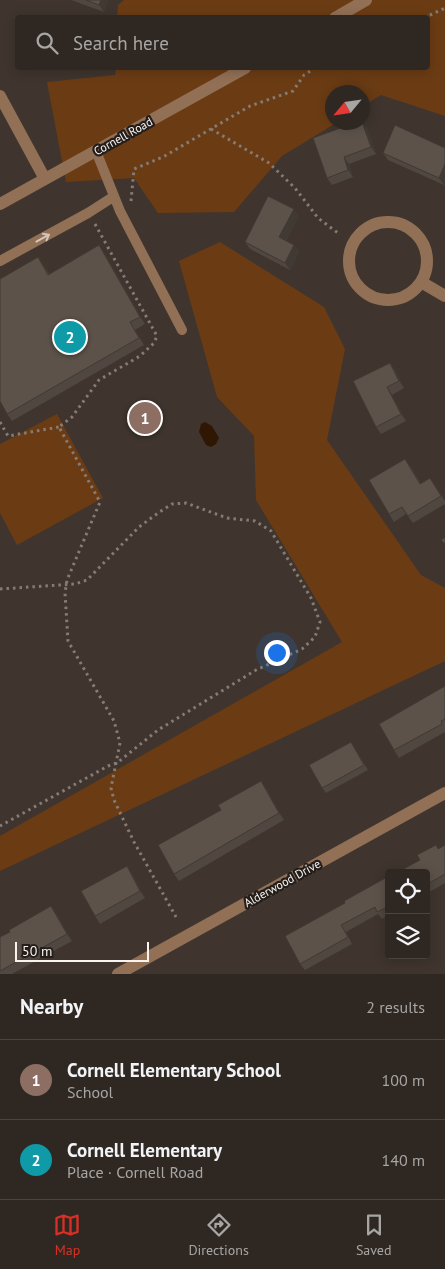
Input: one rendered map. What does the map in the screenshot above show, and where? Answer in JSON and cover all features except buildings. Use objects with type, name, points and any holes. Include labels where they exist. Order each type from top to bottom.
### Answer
[{"type":"street","points":[[340,15],[366,0]]},
{"type":"street","name":"Cornell Road","points":[[0,204],[241,70]]},
{"type":"street","points":[[0,96],[45,179]]},
{"type":"street","points":[[379,223],[399,224],[408,228],[420,239],[426,253],[425,273],[421,282],[415,290],[397,300],[386,301],[367,295],[353,280],[350,270],[349,260],[355,241],[361,233],[379,223]]},
{"type":"street","points":[[421,282],[445,296]]},
{"type":"street","name":"Alderwood Drive","points":[[118,974],[445,793]]},
{"type":"lane","points":[[96,151],[113,197],[182,330]]},
{"type":"lane","points":[[0,261],[88,213],[113,197]]},
{"type":"path","points":[[430,15],[445,8]]},
{"type":"path","points":[[131,202],[134,169],[163,157],[250,106],[293,91],[304,75],[312,70]]},
{"type":"path","points":[[211,129],[269,162],[295,188],[318,218],[338,233]]},
{"type":"path","points":[[0,422],[8,436],[59,427],[72,417],[99,380],[140,356],[154,343],[157,336],[88,213]]},
{"type":"path","points":[[59,427],[100,502],[66,585],[68,641],[114,721],[120,743],[111,788],[114,800],[134,842],[176,917]]},
{"type":"path","points":[[0,590],[75,584],[87,580],[139,528],[172,504],[186,503],[227,518],[255,521],[271,531],[311,598],[320,622],[314,637],[302,649],[256,670],[158,730],[116,763],[0,826]]},
{"type":"shaded area","points":[[124,0],[445,0],[445,116],[381,95],[370,102],[370,85],[325,85],[325,130],[282,156],[234,212],[158,213],[134,178],[66,182],[47,82],[115,75],[116,70],[430,70],[430,15],[117,15],[118,5]]},
{"type":"shaded area","points":[[220,242],[324,307],[345,349],[327,440],[421,575],[445,588],[445,661],[0,871],[0,836],[342,642],[256,500],[254,436],[217,397],[179,261]]},
{"type":"shaded area","points":[[57,414],[103,498],[17,545],[0,513],[0,444]]},
{"type":"shaded area","points":[[205,422],[212,426],[219,438],[216,444],[211,447],[206,445],[199,432],[201,424]]},
{"type":"place","name":"Cornell Elementary","points":[[70,337]]},
{"type":"place","name":"Cornell Elementary School","points":[[145,418]]}]
